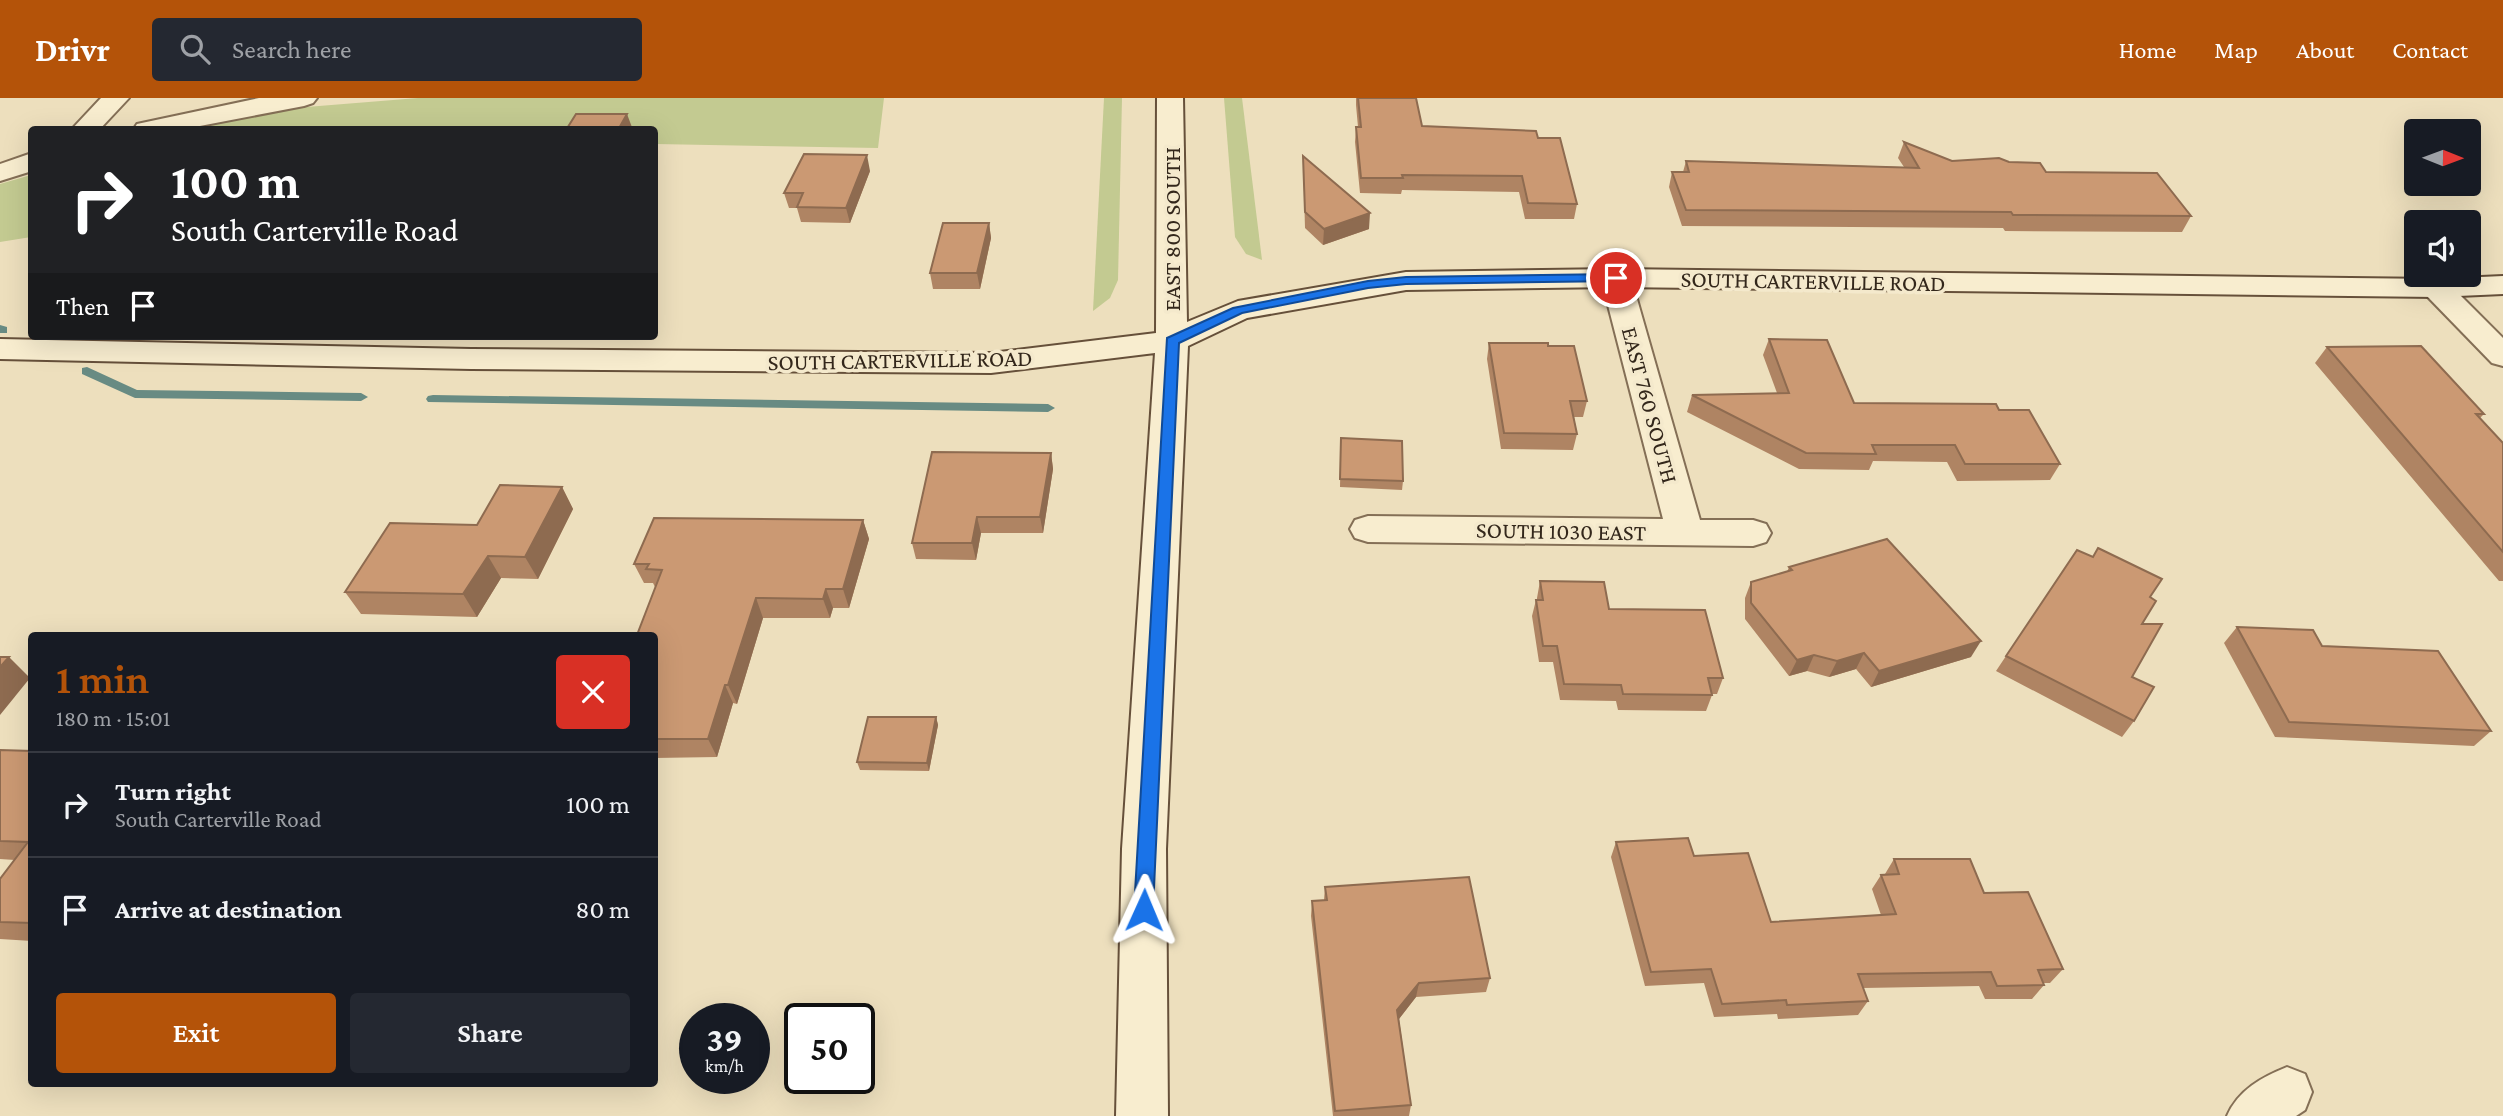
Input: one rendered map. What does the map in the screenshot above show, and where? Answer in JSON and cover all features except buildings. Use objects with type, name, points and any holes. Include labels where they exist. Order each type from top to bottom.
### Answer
[{"type":"street","points":[[88,126],[116,98]]},
{"type":"street","points":[[162,126],[228,110],[304,98]]},
{"type":"street","name":"EAST 800 SOUTH","points":[[1142,1116],[1144,849],[1172,341],[1170,98]]},
{"type":"street","points":[[0,151],[28,150]]},
{"type":"street","points":[[0,173],[28,162]]},
{"type":"street","name":"SOUTH CARTERVILLE ROAD","points":[[0,349],[471,359],[991,363],[1172,341],[1238,310],[1368,285],[1406,281],[1616,278],[2436,288],[2503,285]]},
{"type":"street","name":"EAST 760 SOUTH","points":[[1616,278],[1685,532]]},
{"type":"street","points":[[2436,288],[2503,356]]},
{"type":"street","name":"SOUTH 1030 EAST","points":[[1368,529],[1754,533]]},
{"type":"green space","points":[[418,98],[884,98],[878,148],[658,144],[658,126],[196,126],[257,111]]},
{"type":"green space","points":[[1104,98],[1122,98],[1118,280],[1110,298],[1093,311]]},
{"type":"green space","points":[[1224,98],[1242,98],[1262,260],[1246,254],[1235,237]]},
{"type":"green space","points":[[28,176],[28,237],[0,242],[0,184]]},
{"type":"waterway","points":[[87,371],[135,394],[361,397]]},
{"type":"waterway","points":[[433,399],[1048,408]]},
{"type":"route","points":[[1144,910],[1144,849],[1172,341],[1238,310],[1368,285],[1406,281],[1616,278]]}]
